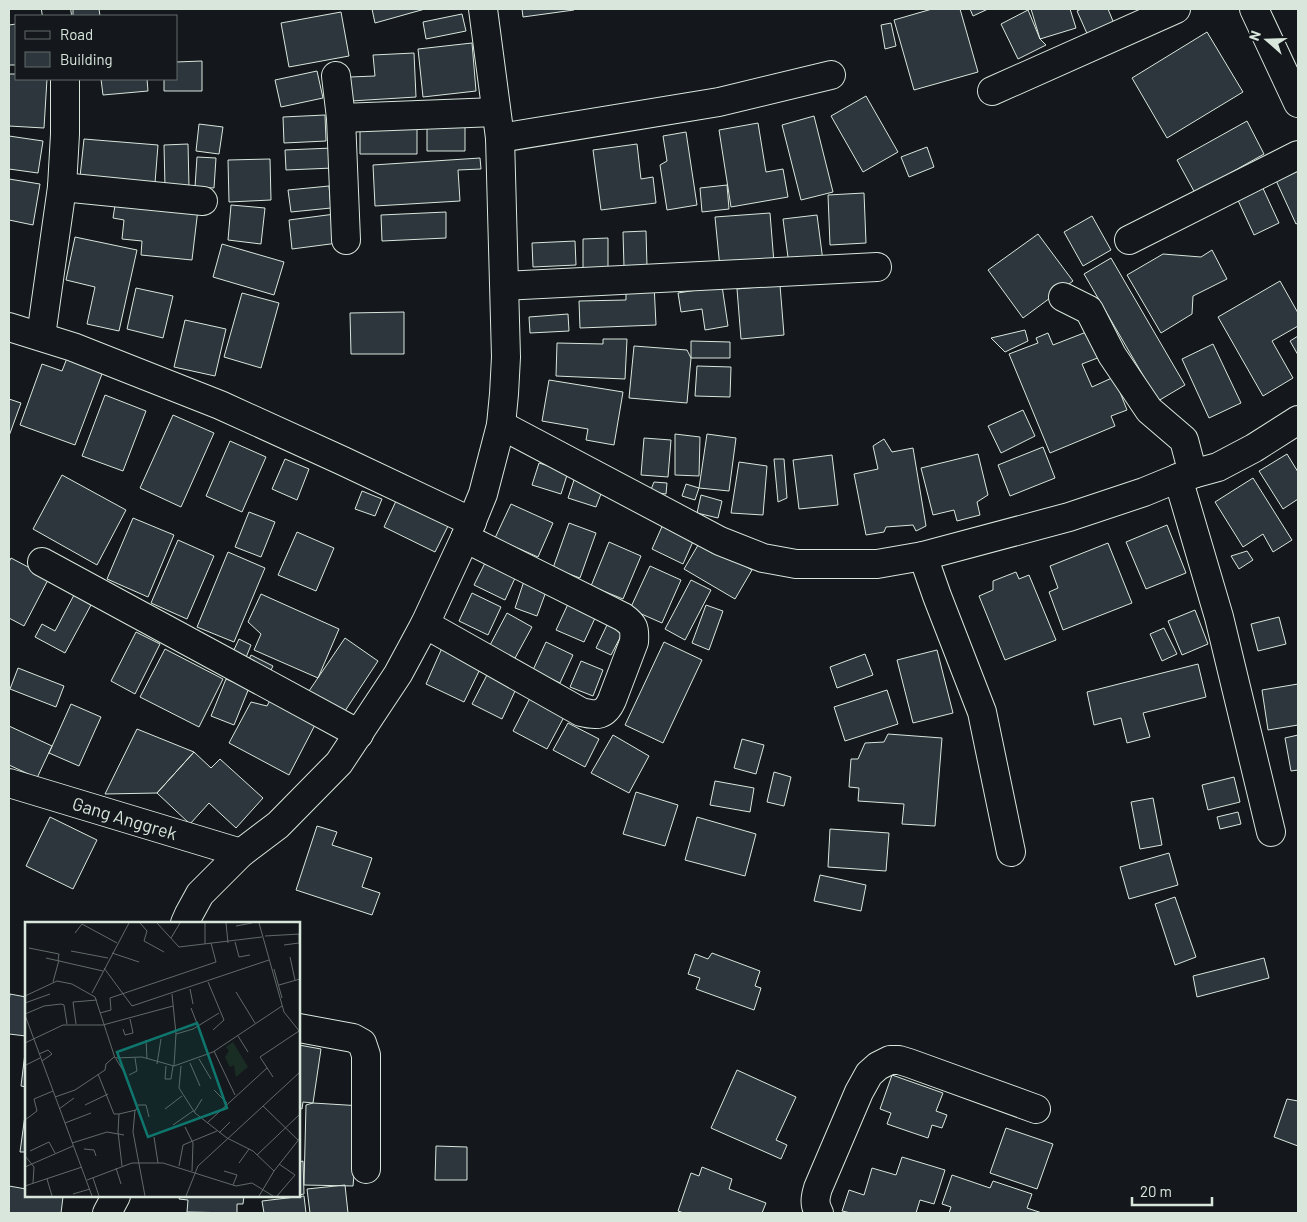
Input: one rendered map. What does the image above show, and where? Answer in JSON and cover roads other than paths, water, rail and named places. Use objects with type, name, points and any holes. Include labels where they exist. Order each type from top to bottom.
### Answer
[{"type":"street","points":[[185,922],[200,894],[241,853],[278,825],[339,763],[398,674],[425,624],[483,494],[501,425],[506,357],[498,125],[483,9]]},
{"type":"street","points":[[992,91],[1176,9]]},
{"type":"street","points":[[1254,9],[1298,103]]},
{"type":"street","points":[[341,118],[498,125],[719,102],[831,75]]},
{"type":"street","points":[[336,76],[341,118],[346,240]]},
{"type":"street","points":[[41,336],[62,187],[65,134],[65,80]]},
{"type":"street","points":[[1129,240],[1298,155]]},
{"type":"street","points":[[62,187],[202,201]]},
{"type":"street","points":[[505,286],[876,266]]},
{"type":"street","points":[[1063,297],[1089,310],[1112,355],[1149,410],[1184,440],[1186,476],[1271,832]]},
{"type":"street","points":[[9,327],[82,351],[220,405],[343,461],[623,617],[632,624],[635,631],[634,642],[608,708],[602,713],[591,715],[581,712],[425,624]]},
{"type":"street","points":[[501,425],[720,540],[763,558],[796,564],[877,564],[923,556],[1068,516],[1218,467],[1254,448],[1298,420]]},
{"type":"street","points":[[923,556],[982,712],[1011,852]]},
{"type":"street","points":[[42,562],[359,734]]},
{"type":"street","name":"Gang Anggrek","points":[[9,783],[241,853]]},
{"type":"street","points":[[300,1028],[353,1038],[362,1043],[366,1055],[366,1169]]},
{"type":"street","points":[[819,1213],[815,1205],[815,1196],[859,1092],[869,1074],[878,1066],[890,1060],[899,1060],[1036,1109]]},
{"type":"street","points":[[107,1213],[115,1197]]}]
